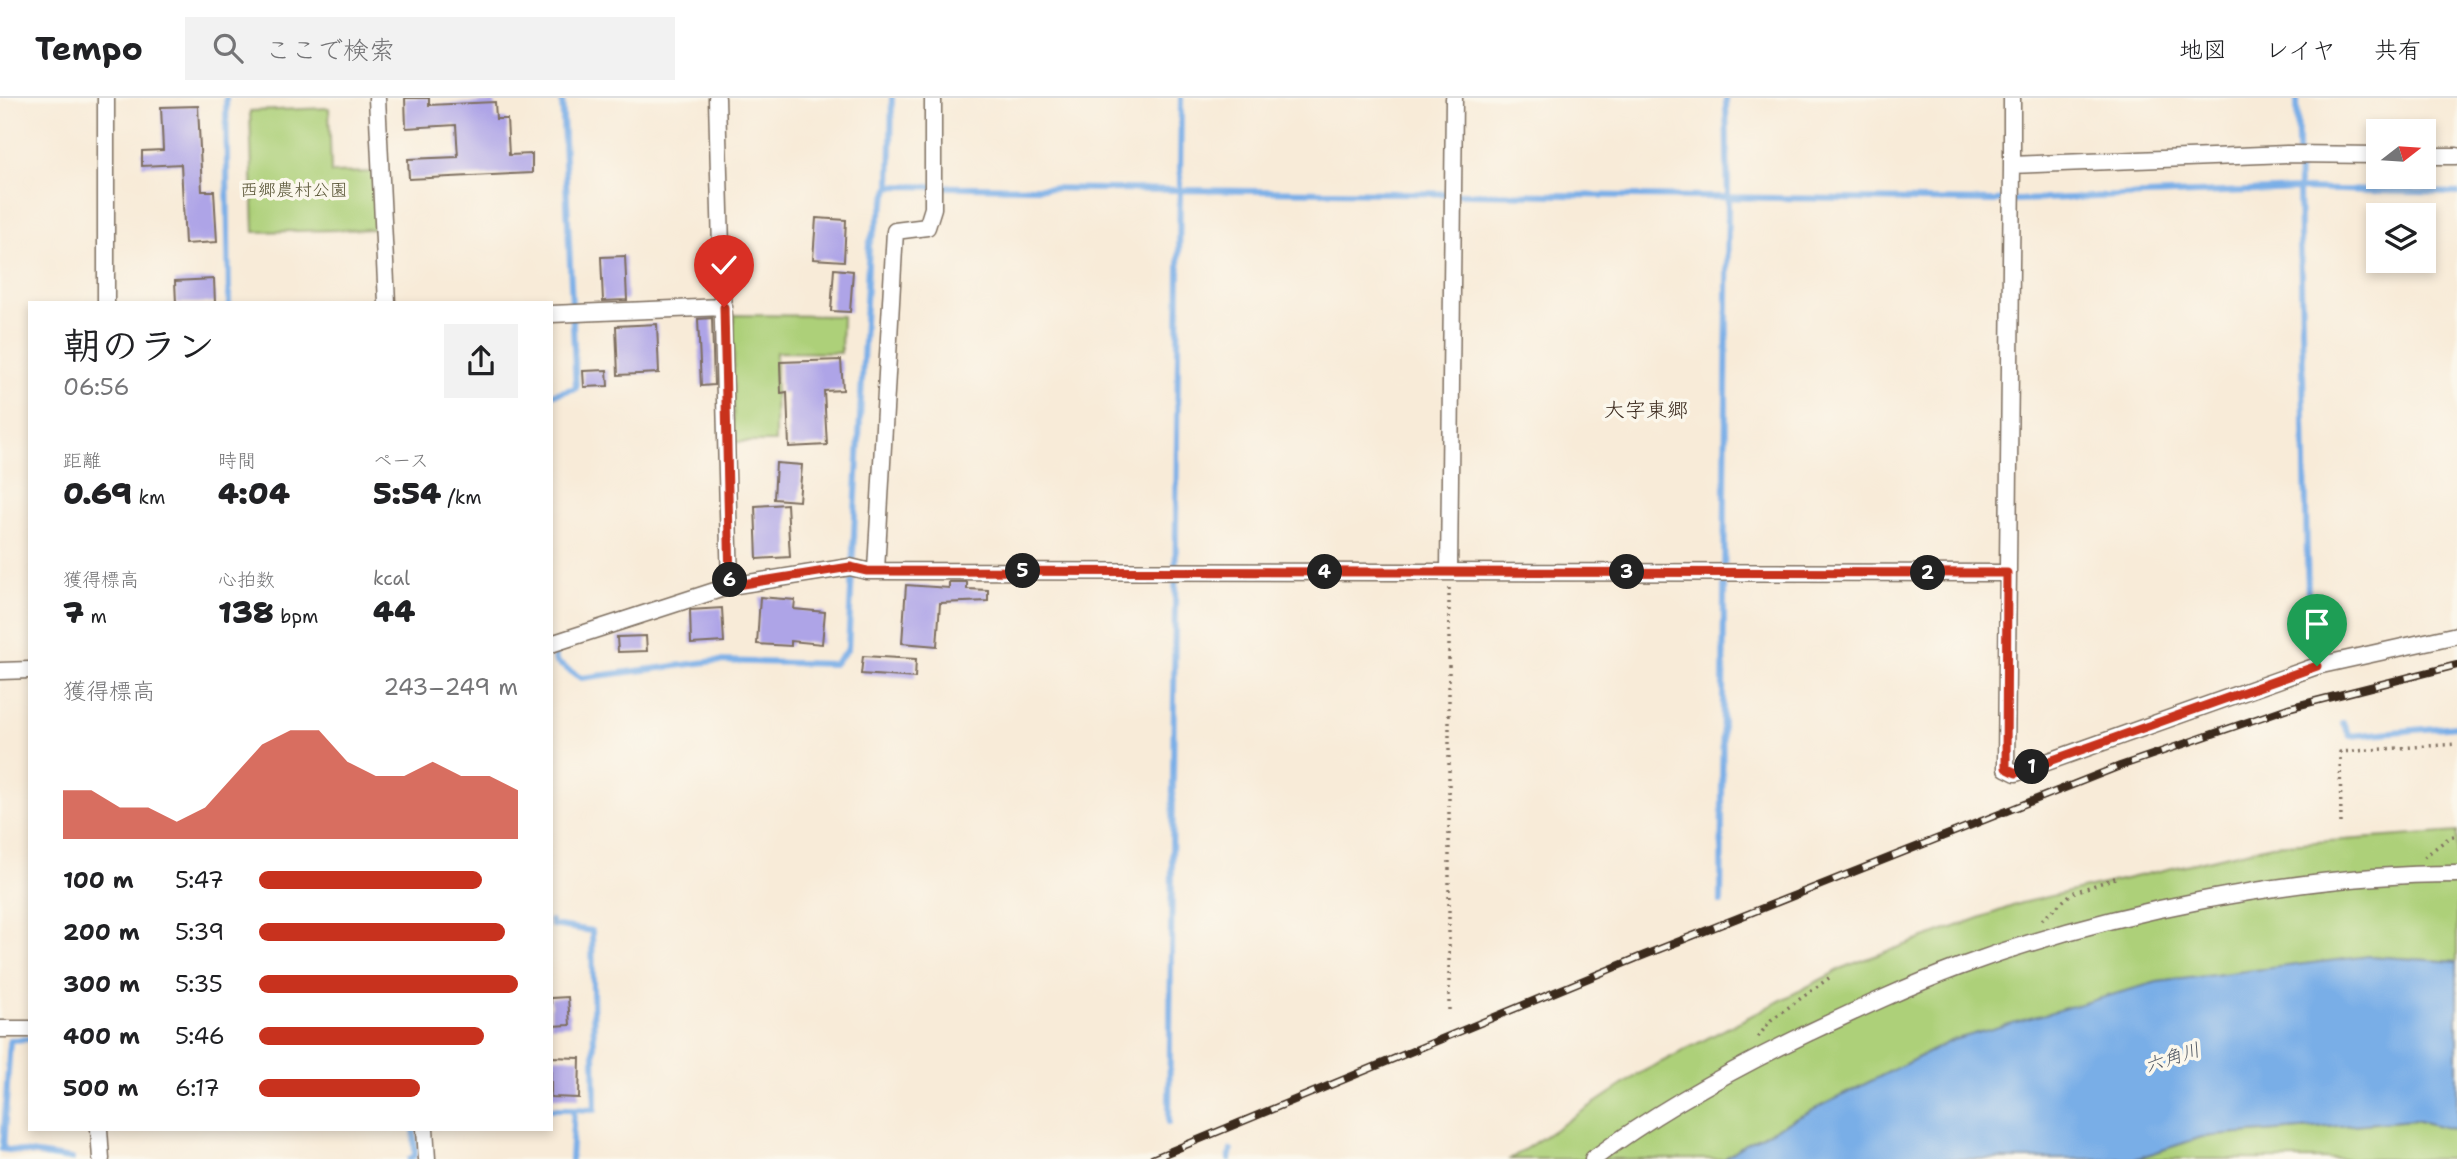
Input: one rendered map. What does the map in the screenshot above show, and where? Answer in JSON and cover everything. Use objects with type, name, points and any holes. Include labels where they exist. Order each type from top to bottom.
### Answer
[{"type":"street","points":[[106,98],[106,301]]},
{"type":"street","points":[[377,98],[387,301]]},
{"type":"street","points":[[717,98],[730,586]]},
{"type":"street","points":[[872,571],[895,231],[927,227],[933,208],[933,98]]},
{"type":"street","points":[[1449,572],[1454,98]]},
{"type":"street","points":[[2012,98],[2006,768],[2016,773],[2317,666],[2457,635]]},
{"type":"street","points":[[2011,172],[2287,154],[2366,155]]},
{"type":"street","points":[[2436,156],[2457,156]]},
{"type":"street","points":[[565,313],[724,307]]},
{"type":"street","points":[[559,642],[730,586],[850,567],[872,571],[2007,573]]},
{"type":"street","points":[[0,671],[28,670]]},
{"type":"street","points":[[1593,1159],[1733,1069],[1958,967],[2067,931],[2275,889],[2403,874],[2457,874]]},
{"type":"street","points":[[0,1030],[28,1029]]},
{"type":"street","points":[[99,1131],[101,1155]]},
{"type":"street","points":[[425,1131],[427,1159]]},
{"type":"path","points":[[1449,572],[1449,1010]]},
{"type":"path","points":[[2341,823],[2340,752],[2457,744]]},
{"type":"path","points":[[2403,874],[2450,837],[2457,835]]},
{"type":"path","points":[[2034,926],[2072,893],[2118,877]]},
{"type":"path","points":[[1756,1040],[1771,1020],[1829,978]]},
{"type":"green space","name":"西郷農村公園","points":[[329,108],[331,173],[376,172],[378,229],[254,232],[250,111]]},
{"type":"green space","points":[[734,315],[842,316],[841,353],[776,352],[775,442],[733,442]]},
{"type":"green space","points":[[2457,832],[2457,962],[2369,956],[1953,1040],[1745,1144],[1724,1159],[1510,1159],[1642,1072],[1847,966],[2021,903],[2272,845]]},
{"type":"green space","points":[[2414,1120],[2457,1130],[2457,1159],[2135,1159],[2202,1137]]},
{"type":"water","name":"六角川","points":[[2369,956],[2457,962],[2457,1130],[2414,1120],[2202,1137],[2135,1159],[1724,1159],[1745,1144],[1953,1040],[2157,982]]},
{"type":"building","points":[[405,98],[429,98],[429,105],[495,102],[496,119],[507,119],[509,155],[532,154],[532,173],[409,179],[408,159],[458,157],[456,125],[406,128]]},
{"type":"building","points":[[198,106],[202,191],[214,191],[217,242],[185,244],[181,164],[142,166],[142,151],[163,150],[161,107]]},
{"type":"building","points":[[816,218],[846,220],[844,261],[813,259]]},
{"type":"building","points":[[625,256],[627,300],[603,301],[601,257]]},
{"type":"building","points":[[834,269],[853,271],[850,312],[831,311]]},
{"type":"building","points":[[214,279],[215,301],[176,301],[175,281]]},
{"type":"building","points":[[712,318],[714,385],[701,386],[698,319]]},
{"type":"building","points":[[657,324],[659,373],[618,375],[616,326]]},
{"type":"building","points":[[841,360],[843,390],[824,391],[827,445],[789,447],[787,392],[781,393],[780,362]]},
{"type":"building","points":[[607,370],[608,386],[584,387],[583,371]]},
{"type":"building","points":[[776,463],[802,465],[799,501],[774,499]]},
{"type":"building","points":[[787,504],[790,557],[757,559],[755,506]]},
{"type":"building","points":[[949,582],[967,582],[967,589],[988,590],[988,601],[940,603],[937,646],[902,643],[906,585],[949,588]]},
{"type":"building","points":[[760,597],[795,600],[794,609],[825,612],[822,644],[791,641],[791,646],[757,644]]},
{"type":"building","points":[[722,608],[724,642],[691,644],[690,610]]},
{"type":"building","points":[[646,636],[647,651],[618,652],[617,637]]},
{"type":"building","points":[[863,656],[916,659],[915,678],[861,674]]},
{"type":"building","points":[[568,997],[570,1025],[553,1026],[553,998]]},
{"type":"building","points":[[553,1057],[580,1058],[579,1098],[553,1097]]},
{"type":"waterway","points":[[226,98],[229,301]]},
{"type":"waterway","points":[[553,394],[576,388],[562,98]]},
{"type":"waterway","points":[[553,650],[556,662],[581,678],[715,661],[834,664],[848,649],[869,245],[890,186],[892,98]]},
{"type":"waterway","points":[[1169,1123],[1181,98]]},
{"type":"waterway","points":[[1721,902],[1728,197],[1726,98]]},
{"type":"waterway","points":[[2297,98],[2309,647]]},
{"type":"waterway","points":[[890,186],[1992,201],[2299,189],[2457,193]]},
{"type":"waterway","points":[[2343,723],[2350,736],[2457,726]]},
{"type":"waterway","points":[[553,925],[592,931],[595,1110],[574,1109],[571,1159]]},
{"type":"waterway","points":[[3,1149],[10,1040],[28,1039]]},
{"type":"waterway","points":[[553,1109],[574,1109]]},
{"type":"waterway","points":[[410,1159],[415,1155],[414,1131]]},
{"type":"waterway","points":[[2,1149],[72,1159]]},
{"type":"waterway","points":[[1229,1159],[1231,1150]]},
{"type":"railway","points":[[1152,1159],[1637,958],[2120,766],[2288,708],[2457,665]]},
{"type":"district","name":"大字東郷","points":[[1646,410]]},
{"type":"route","points":[[724,307],[730,586],[850,567],[867,571],[2007,573],[2006,768],[2016,773],[2317,666]]}]
